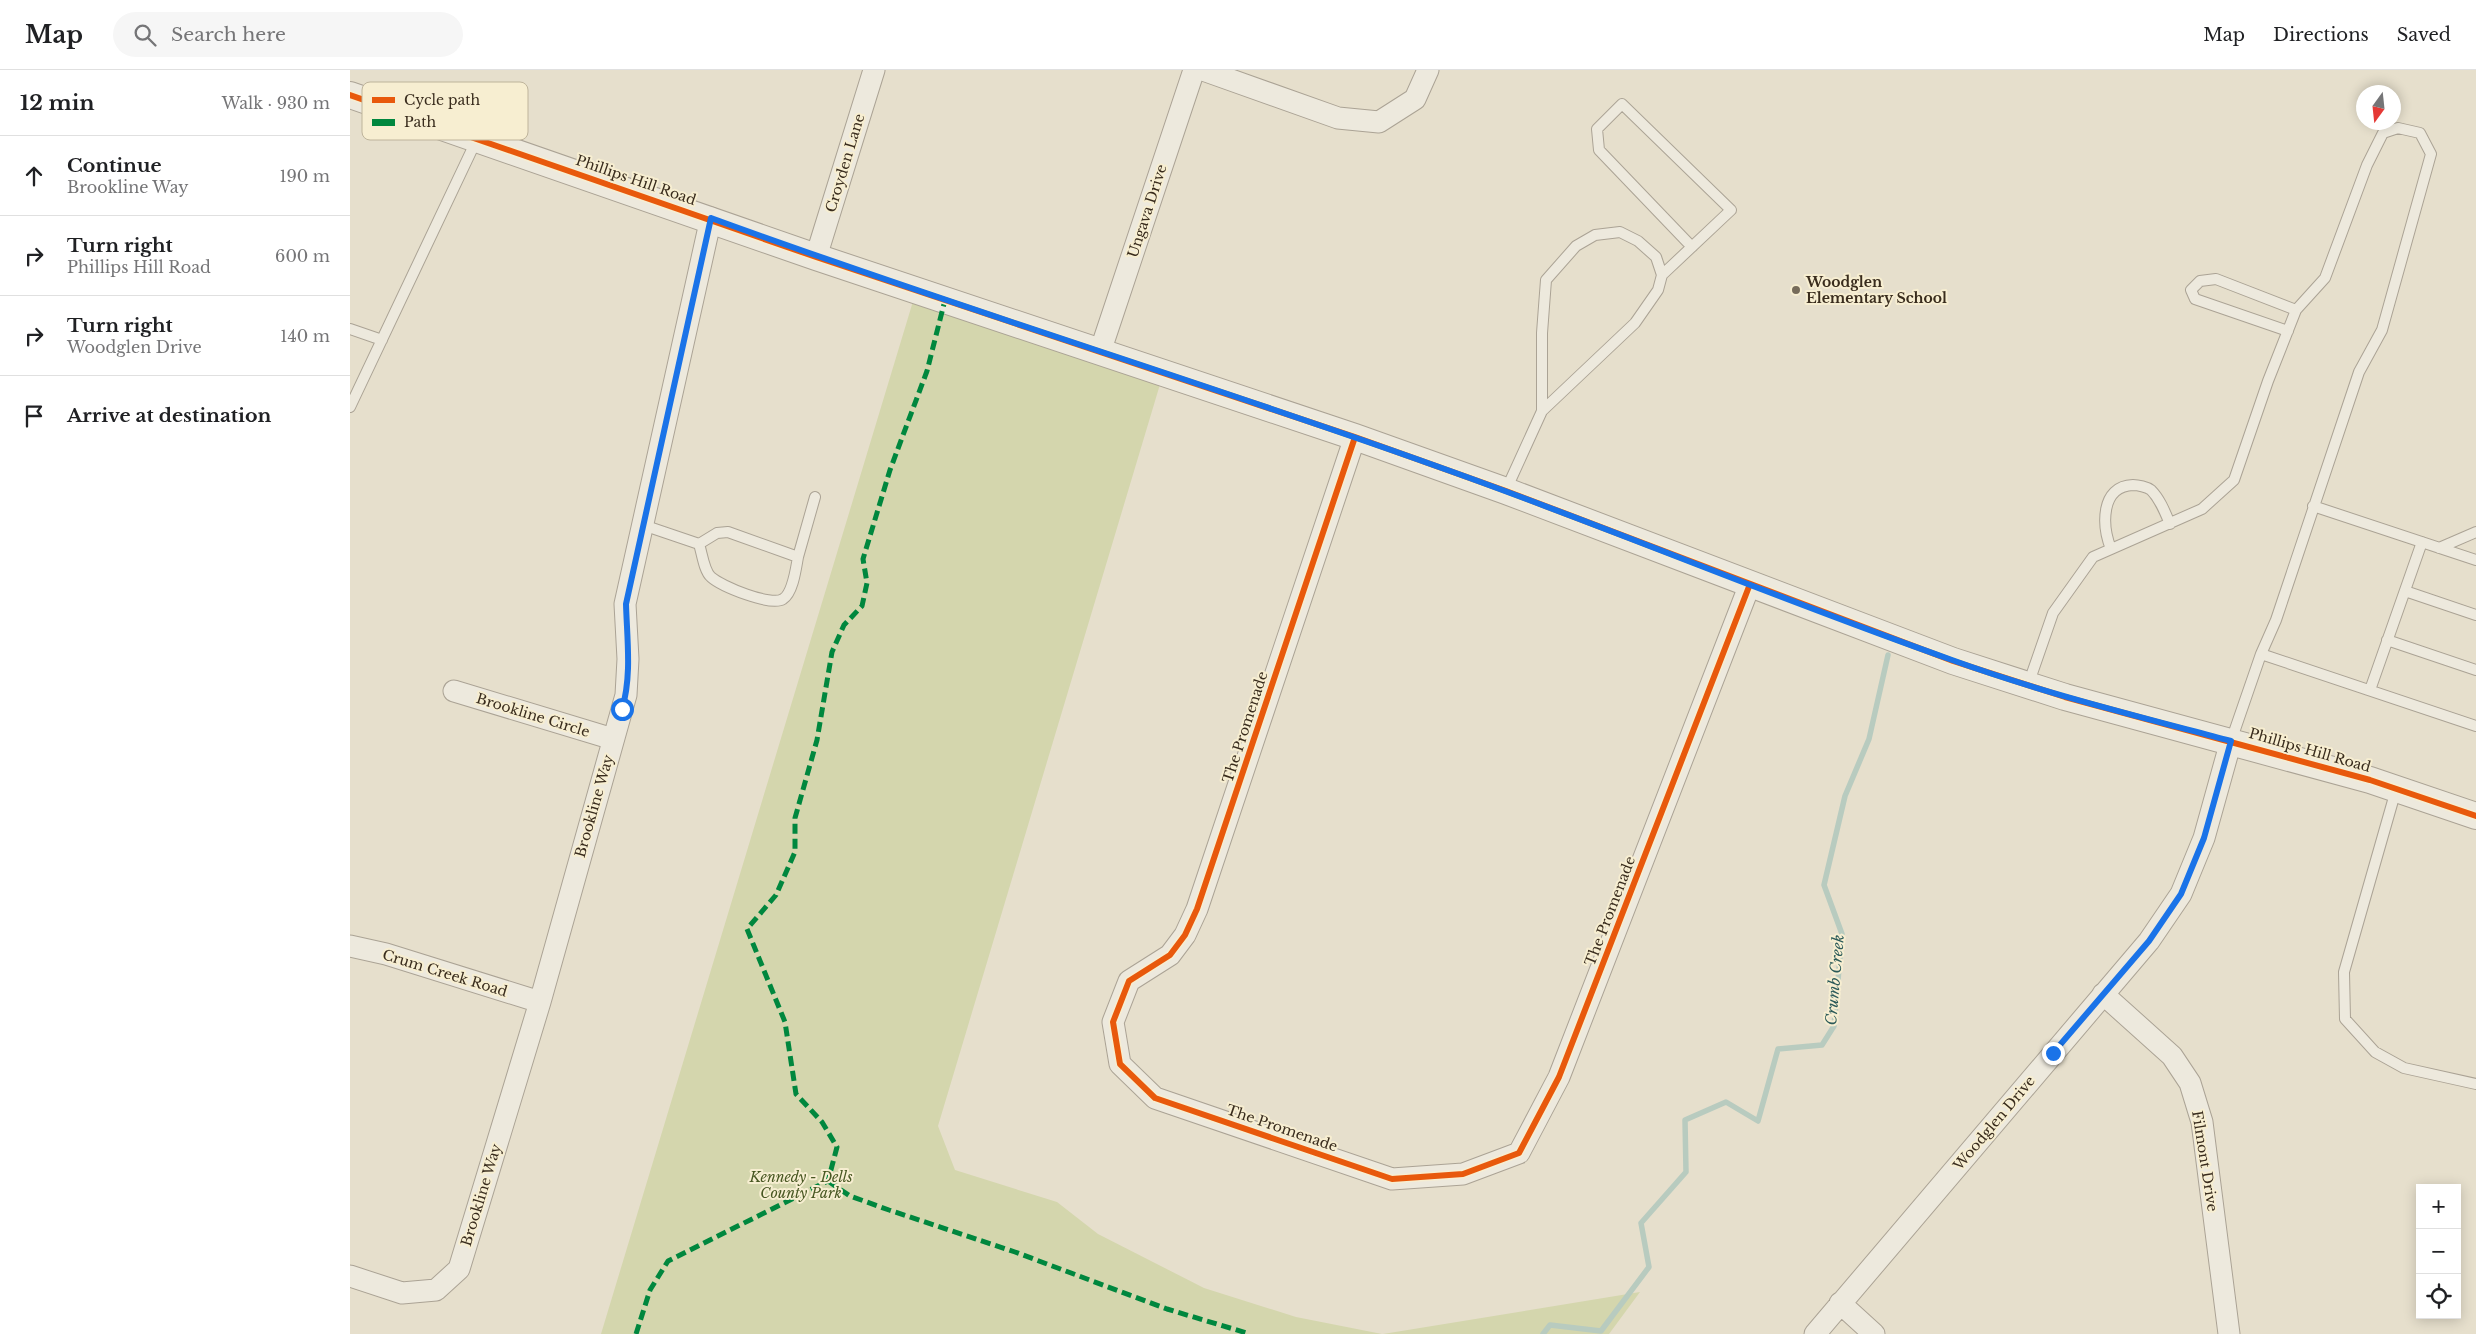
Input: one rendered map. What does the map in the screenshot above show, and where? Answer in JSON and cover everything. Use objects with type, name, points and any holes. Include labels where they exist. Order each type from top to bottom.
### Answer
[{"type":"street","name":"Croyden Lane","points":[[816,257],[874,70]]},
{"type":"street","name":"Ungava Drive","points":[[1100,352],[1194,70]]},
{"type":"street","points":[[1203,70],[1338,118],[1379,122],[1415,99],[1428,70]]},
{"type":"street","name":"Phillips Hill Road","points":[[350,95],[362,99]]},
{"type":"street","name":"Phillips Hill Road","points":[[483,140],[711,218],[816,257],[1355,437],[1506,491],[1953,661],[2028,685],[2396,789],[2476,816]]},
{"type":"street","name":"Brookline Way","points":[[350,1276],[402,1293],[436,1290],[459,1269],[540,1002],[626,695],[628,659],[626,604],[711,218]]},
{"type":"street","name":"The Promenade","points":[[1355,437],[1197,909],[1185,935],[1170,955],[1129,981],[1113,1022],[1120,1064],[1155,1098],[1392,1179],[1463,1174],[1519,1153],[1560,1077],[1750,584]]},
{"type":"street","name":"Brookline Circle","points":[[454,691],[613,739]]},
{"type":"street","name":"Woodglen Drive","points":[[1815,1334],[2149,941],[2181,894],[2204,838],[2231,741]]},
{"type":"street","name":"Crum Creek Road","points":[[350,946],[386,954],[540,1002]]},
{"type":"street","name":"Filmont Drive","points":[[2103,994],[2172,1056],[2190,1083],[2202,1122],[2229,1334]]},
{"type":"street","points":[[1840,1304],[1874,1334]]},
{"type":"lane","points":[[1506,491],[1542,410],[1635,323],[1658,290],[1662,275],[1692,247],[1730,210],[1622,104],[1596,129],[1599,150],[1692,247]]},
{"type":"lane","points":[[2028,685],[2053,612],[2093,557],[2202,509],[2234,480],[2268,381],[2296,310],[2325,278],[2367,166],[2383,133],[2398,128],[2420,133],[2431,154],[2382,330],[2359,372],[2276,620],[2261,654],[2231,741]]},
{"type":"lane","points":[[350,407],[476,140]]},
{"type":"lane","points":[[1542,410],[1542,333],[1546,280],[1558,266],[1576,246],[1595,235],[1620,232],[1638,241],[1656,257],[1662,275]]},
{"type":"lane","points":[[2288,330],[2195,299],[2191,290],[2200,281],[2216,280],[2296,310]]},
{"type":"lane","points":[[350,329],[382,340]]},
{"type":"lane","points":[[2111,549],[2104,518],[2106,508],[2116,490],[2122,486],[2137,485],[2149,489],[2160,501],[2170,524]]},
{"type":"lane","points":[[700,544],[709,576],[725,586],[758,598],[777,601],[784,599],[788,593],[815,497]]},
{"type":"lane","points":[[2313,506],[2476,560]]},
{"type":"lane","points":[[643,525],[700,544]]},
{"type":"lane","points":[[700,544],[717,533],[728,532],[798,556]]},
{"type":"lane","points":[[2439,548],[2476,532]]},
{"type":"lane","points":[[2370,690],[2422,542]]},
{"type":"lane","points":[[2405,591],[2476,615]]},
{"type":"lane","points":[[2387,640],[2476,670]]},
{"type":"lane","points":[[2261,654],[2476,726]]},
{"type":"lane","points":[[2396,789],[2344,972],[2345,1019],[2375,1052],[2404,1068],[2476,1084]]},
{"type":"green space","name":"Kennedy - Dells County Park","points":[[914,298],[1161,381],[938,1126],[955,1170],[1057,1202],[1098,1234],[1204,1288],[1296,1317],[1382,1334],[601,1334]]},
{"type":"green space","points":[[1640,1292],[1609,1334],[1383,1334]]},
{"type":"waterway","name":"Crumb Creek","points":[[1543,1334],[1550,1325],[1601,1331],[1649,1267],[1641,1223],[1686,1172],[1685,1120],[1726,1102],[1758,1121],[1778,1049],[1822,1045],[1834,1026],[1842,934],[1824,885],[1845,796],[1869,739],[1888,655]]},
{"type":"marked path","points":[[636,1334],[650,1290],[668,1261],[828,1181],[837,1147],[822,1122],[796,1094],[785,1022],[747,929],[776,895],[795,852],[795,818],[817,740],[832,652],[844,625],[862,606],[867,583],[863,559],[890,470],[927,371],[945,300]]},
{"type":"marked path","points":[[828,1181],[850,1196],[1015,1252],[1167,1309],[1250,1334]]},
{"type":"cycle path","points":[[350,95],[362,99]]},
{"type":"cycle path","points":[[479,140],[816,257],[1355,437],[1506,491],[1953,661],[2065,697],[2370,780],[2476,816]]},
{"type":"cycle path","points":[[1355,437],[1197,909],[1185,935],[1170,955],[1129,981],[1113,1022],[1120,1064],[1155,1098],[1392,1179],[1463,1174],[1519,1153],[1559,1077],[1750,584]]},
{"type":"place","name":"Woodglen Elementary School","points":[[1796,290]]},
{"type":"route","points":[[622,709],[626,695],[628,659],[626,604],[711,218],[835,263],[1355,437],[1506,491],[1953,661],[2065,697],[2231,741],[2204,838],[2181,894],[2149,941],[2053,1053]]}]
